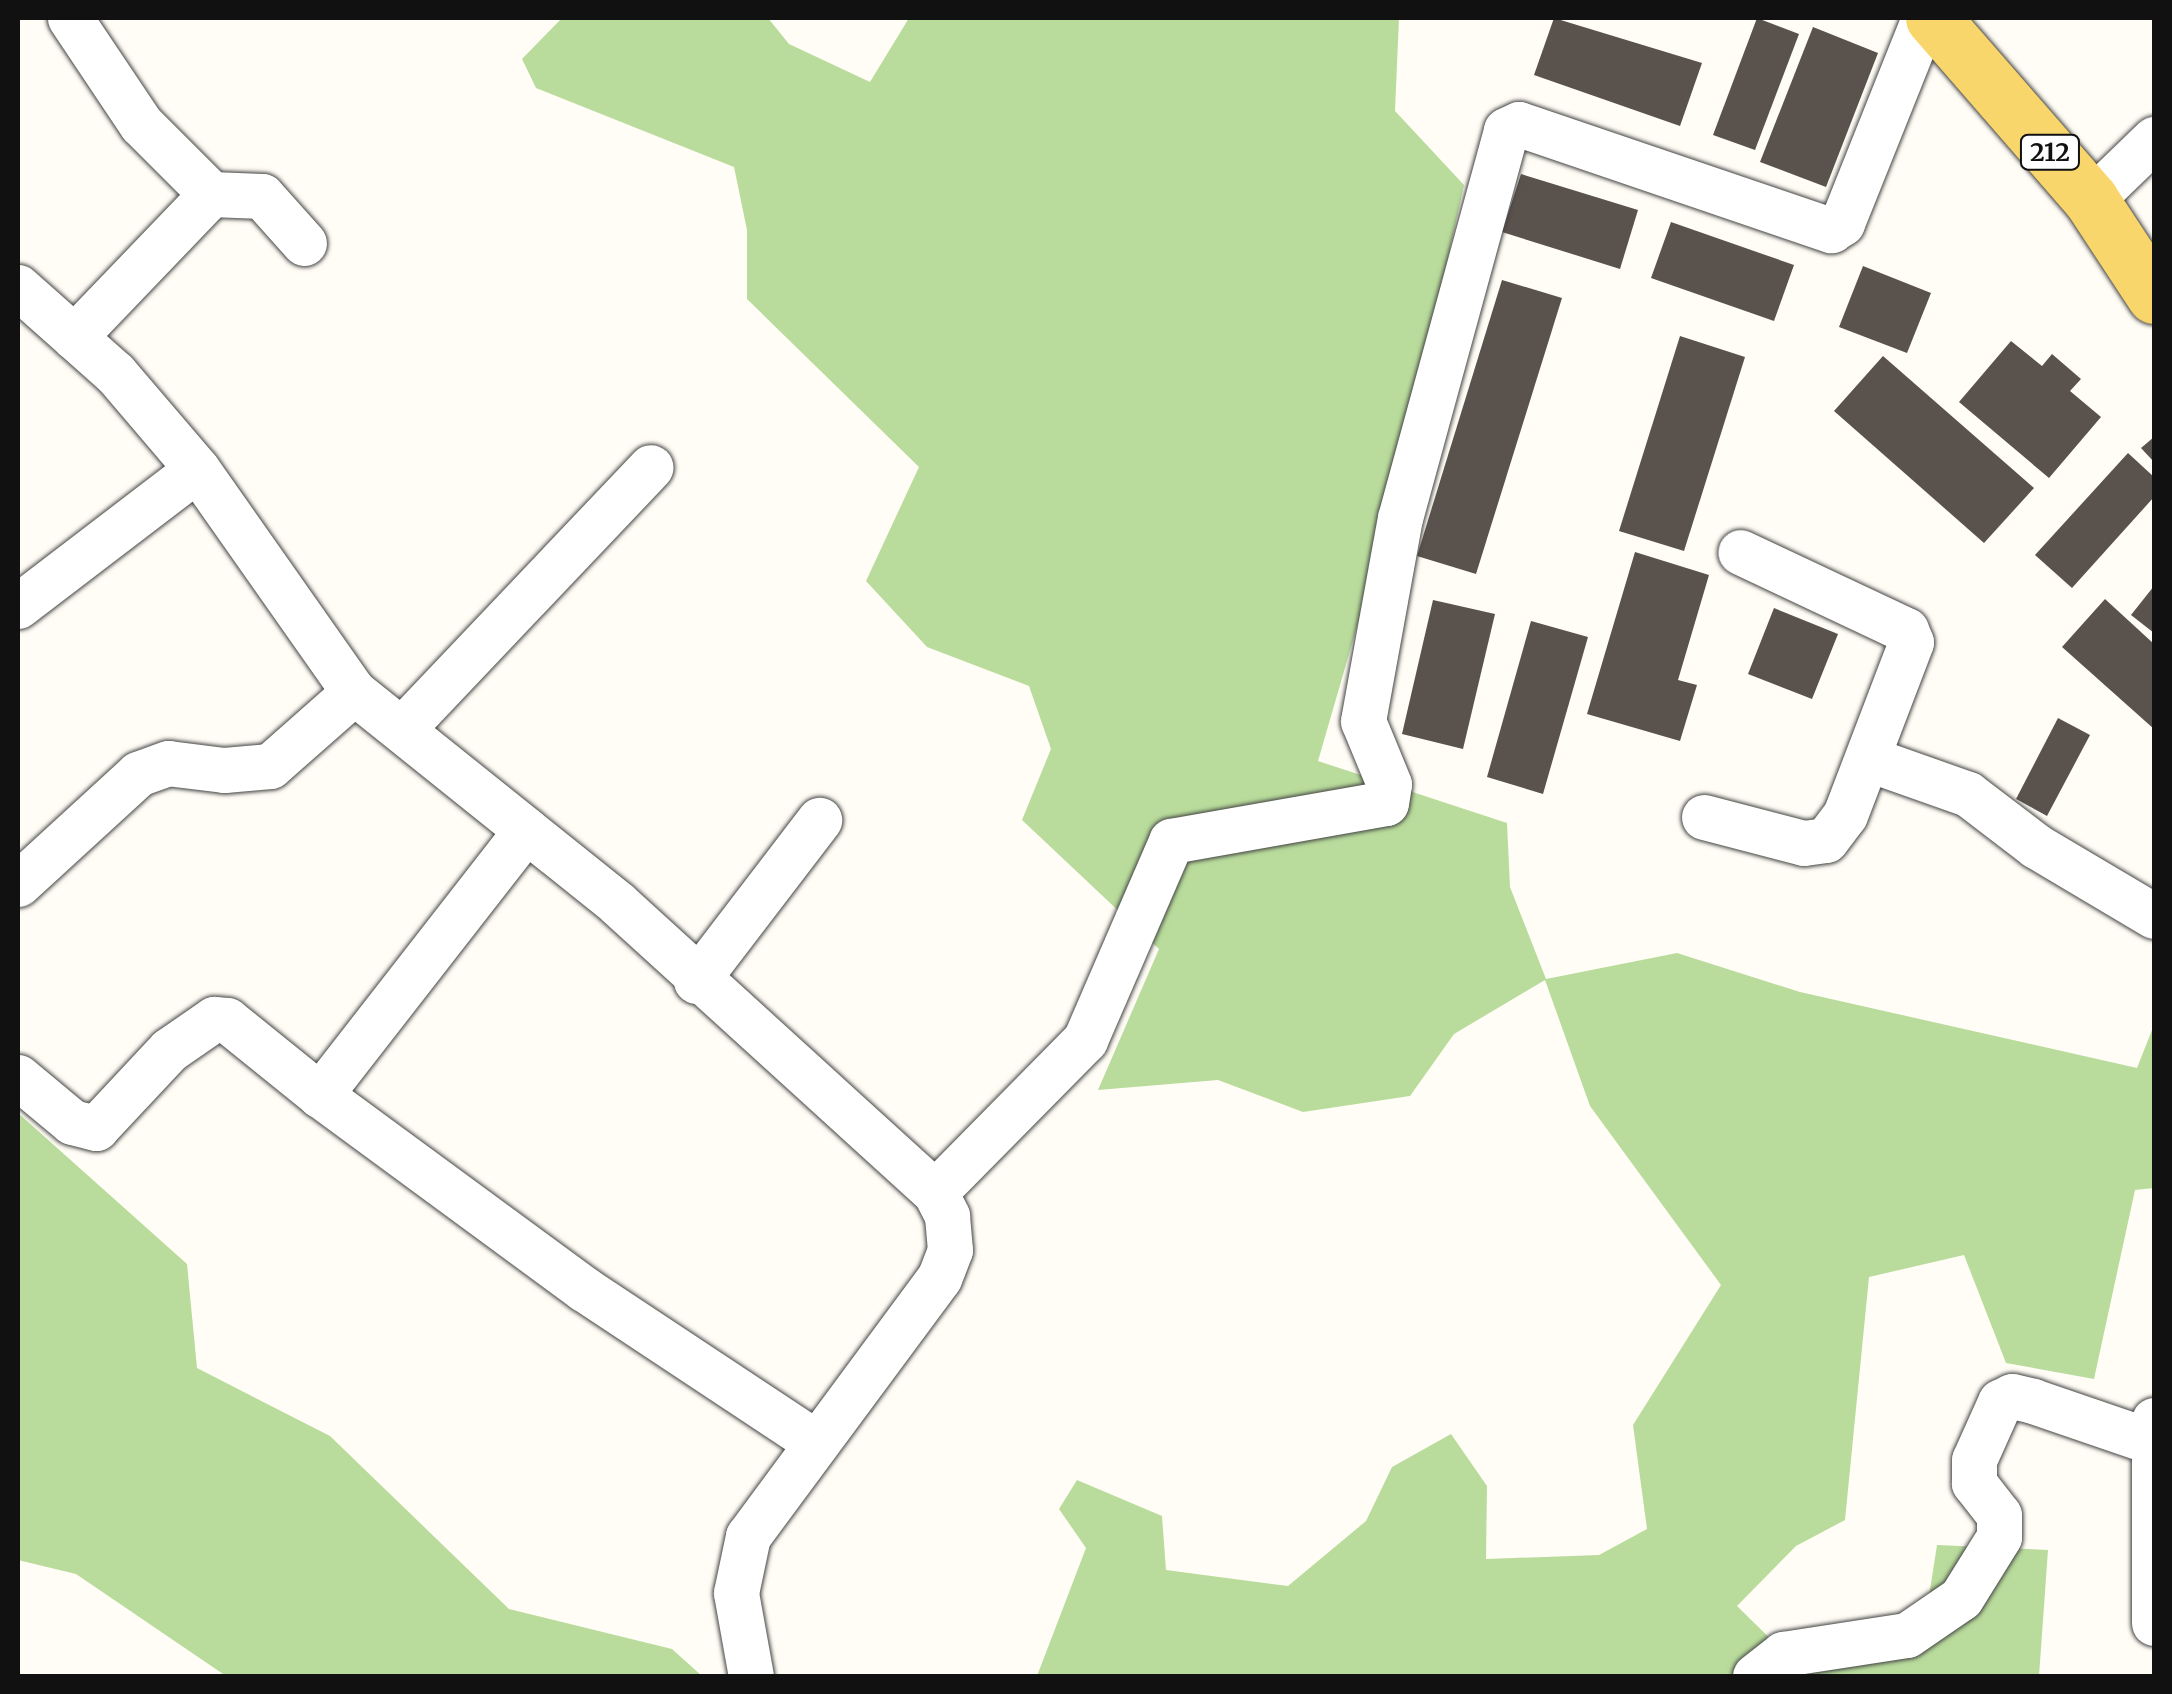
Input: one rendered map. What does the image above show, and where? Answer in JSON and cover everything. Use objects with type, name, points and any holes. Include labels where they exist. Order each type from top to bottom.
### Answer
[{"type":"main road","name":"212","points":[[1933,18],[2091,200],[2154,296]]},
{"type":"street","points":[[70,18],[140,124],[211,194],[262,196],[304,243]]},
{"type":"street","points":[[935,1192],[1085,1040],[1171,841],[1386,802],[1389,784],[1363,722],[1400,518],[1506,130],[1519,124],[1831,230],[1842,223],[1924,18]]},
{"type":"street","points":[[2091,200],[2154,139]]},
{"type":"street","points":[[74,337],[211,194]]},
{"type":"street","points":[[18,287],[115,373],[196,469],[354,692],[617,904],[696,981],[935,1192],[951,1239],[939,1278],[764,1506],[738,1563],[739,1624],[751,1676]]},
{"type":"street","points":[[402,729],[651,467]]},
{"type":"street","points":[[18,606],[196,469]]},
{"type":"street","points":[[1704,817],[1804,843],[1826,840],[1845,815],[1869,758],[1910,636],[1740,552]]},
{"type":"street","points":[[18,884],[138,774],[168,763],[224,770],[270,766],[354,692]]},
{"type":"street","points":[[1869,758],[1968,794],[2036,846],[2154,916]]},
{"type":"street","points":[[696,981],[820,820]]},
{"type":"street","points":[[320,1094],[526,830]]},
{"type":"street","points":[[18,1077],[72,1122],[96,1128],[169,1050],[214,1019],[227,1020],[584,1290],[815,1442]]},
{"type":"street","points":[[1755,1676],[1783,1654],[1907,1635],[1961,1598],[1999,1536],[2000,1515],[1974,1483],[1974,1460],[2000,1402],[2012,1396],[2154,1431],[2154,1623]]},
{"type":"green space","points":[[562,18],[768,18],[789,44],[870,82],[909,18],[1399,18],[1395,111],[1464,185],[1396,492],[1318,761],[1507,823],[1510,887],[1546,979],[1677,953],[1800,992],[2137,1068],[2154,1025],[2154,1188],[2135,1190],[2094,1379],[2006,1363],[1964,1255],[1869,1277],[1845,1520],[1796,1546],[1737,1606],[1801,1669],[1921,1648],[1937,1545],[2048,1550],[2039,1676],[1037,1676],[1086,1548],[1059,1509],[1077,1480],[1162,1516],[1166,1570],[1288,1586],[1366,1521],[1392,1467],[1451,1434],[1487,1486],[1486,1559],[1599,1555],[1647,1529],[1633,1425],[1721,1285],[1590,1106],[1545,980],[1454,1034],[1410,1096],[1303,1112],[1218,1080],[1098,1090],[1159,949],[1022,820],[1051,749],[1029,686],[927,647],[866,581],[919,467],[747,299],[747,230],[734,167],[536,88],[522,59]]},
{"type":"green space","points":[[18,1113],[187,1264],[197,1368],[330,1436],[509,1609],[672,1649],[702,1676],[226,1676],[76,1574],[18,1560]]},
{"type":"building","points":[[1554,18],[1702,63],[1680,126],[1534,75]]},
{"type":"building","points":[[1757,18],[1799,34],[1755,150],[1713,135]]},
{"type":"building","points":[[1813,27],[1878,53],[1826,187],[1760,162]]},
{"type":"building","points":[[1521,174],[1638,210],[1620,269],[1502,232]]},
{"type":"building","points":[[1671,222],[1794,265],[1774,321],[1651,278]]},
{"type":"building","points":[[1863,266],[1931,293],[1907,353],[1839,327]]},
{"type":"building","points":[[1502,280],[1562,298],[1476,574],[1417,556]]},
{"type":"building","points":[[1680,336],[1745,357],[1684,551],[1619,531]]},
{"type":"building","points":[[2011,341],[2042,366],[2052,354],[2081,379],[2070,391],[2101,417],[2049,478],[1959,402]]},
{"type":"building","points":[[1883,356],[2034,488],[1984,543],[1834,411]]},
{"type":"building","points":[[2154,437],[2154,462],[2141,448]]},
{"type":"building","points":[[2128,453],[2154,477],[2154,497],[2072,588],[2035,555]]},
{"type":"building","points":[[1635,552],[1709,575],[1678,680],[1697,685],[1680,741],[1587,714]]},
{"type":"building","points":[[2154,586],[2154,633],[2131,615]]},
{"type":"building","points":[[2105,599],[2154,644],[2154,729],[2062,647]]},
{"type":"building","points":[[1433,600],[1495,614],[1463,749],[1402,734]]},
{"type":"building","points":[[1774,608],[1838,634],[1812,699],[1748,674]]},
{"type":"building","points":[[1531,621],[1588,637],[1543,794],[1487,777]]},
{"type":"building","points":[[2058,718],[2090,735],[2047,816],[2016,799]]}]
